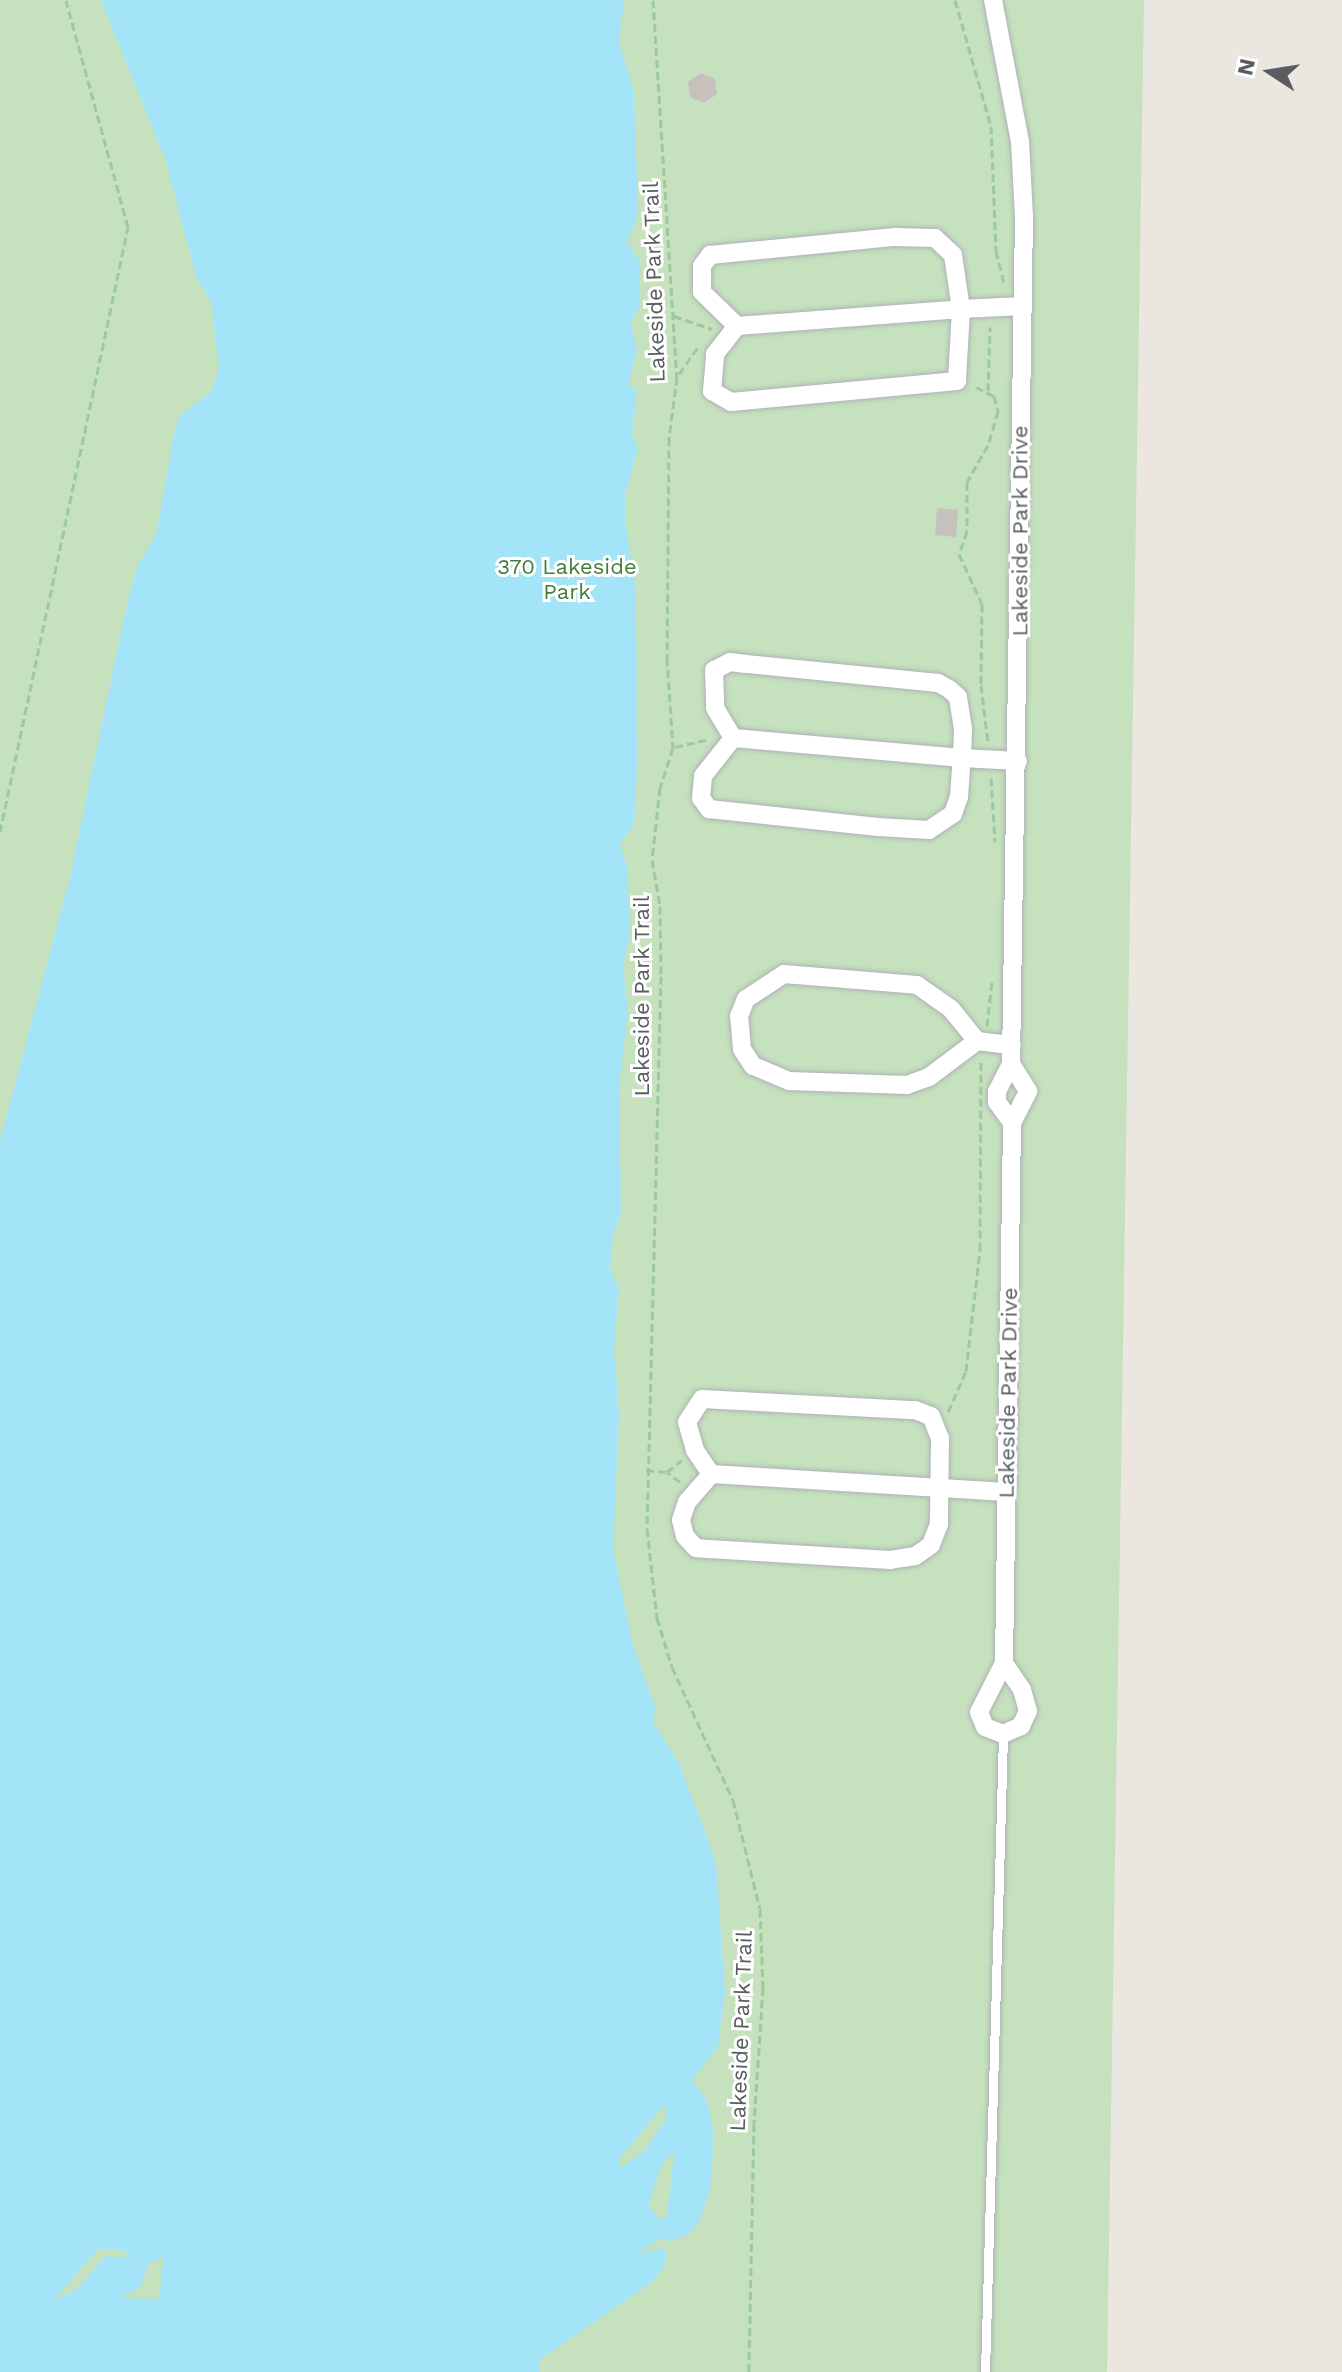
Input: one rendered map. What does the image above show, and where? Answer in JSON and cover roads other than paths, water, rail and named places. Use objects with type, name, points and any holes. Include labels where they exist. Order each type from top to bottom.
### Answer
[{"type":"street","name":"Lakeside Park Drive","points":[[993,0],[1021,153],[1018,761],[1011,1054],[997,1091],[997,1102],[1012,1123]]},
{"type":"street","points":[[737,326],[702,292],[702,266],[710,255],[895,237],[935,238],[946,245],[958,271],[961,309],[957,381],[731,402],[712,391],[710,380],[715,354],[737,326],[961,309],[1022,306]]},
{"type":"street","points":[[730,662],[938,683],[949,689],[962,713],[962,758],[953,814],[929,830],[721,814],[709,809],[700,788],[708,765],[733,738],[715,708],[714,670],[730,662]]},
{"type":"street","points":[[733,738],[1018,761]]},
{"type":"street","points":[[981,1041],[942,1069],[907,1085],[789,1081],[753,1066],[742,1049],[739,1016],[746,999],[784,974],[917,985],[951,1009],[981,1041],[1011,1054]]},
{"type":"street","name":"Lakeside Park Drive","points":[[1003,1734],[985,1727],[979,1712],[1004,1663],[1012,1123],[1028,1091],[1011,1054]]},
{"type":"street","points":[[702,1399],[915,1410],[935,1421],[940,1438],[939,1524],[931,1545],[915,1556],[890,1560],[696,1548],[685,1536],[681,1520],[694,1494],[711,1474],[695,1450],[687,1422],[702,1399]]},
{"type":"street","points":[[711,1474],[1006,1492]]},
{"type":"street","points":[[1003,1734],[1021,1726],[1028,1711],[1022,1690],[1004,1663]]},
{"type":"lane","points":[[985,2372],[1003,1734]]},
{"type":"water","points":[[101,0],[624,0],[619,41],[634,92],[638,215],[626,242],[640,261],[639,306],[631,323],[637,348],[628,386],[637,390],[632,434],[638,449],[626,491],[625,521],[636,593],[637,763],[634,825],[620,844],[627,867],[630,933],[623,968],[628,1010],[619,1088],[621,1215],[612,1237],[610,1270],[619,1288],[614,1349],[619,1415],[613,1549],[632,1642],[655,1706],[653,1722],[679,1763],[716,1862],[725,1991],[718,2047],[692,2080],[707,2101],[714,2136],[710,2190],[699,2222],[687,2235],[668,2241],[660,2238],[636,2254],[665,2248],[666,2264],[651,2283],[539,2360],[539,2372],[0,2372],[0,1141],[69,881],[128,600],[138,564],[156,535],[174,434],[180,416],[212,391],[219,367],[211,302],[196,277],[166,161]],"holes":[[[665,2104],[665,2120],[645,2150],[622,2167],[618,2160]],[[674,2153],[667,2215],[661,2220],[648,2206],[662,2163]],[[98,2249],[122,2249],[132,2258],[105,2256],[77,2289],[53,2301]],[[164,2256],[159,2299],[120,2298],[141,2287],[148,2264]]]},
{"type":"park label","name":"370 Lakeside Park","points":[[567,578]]}]
